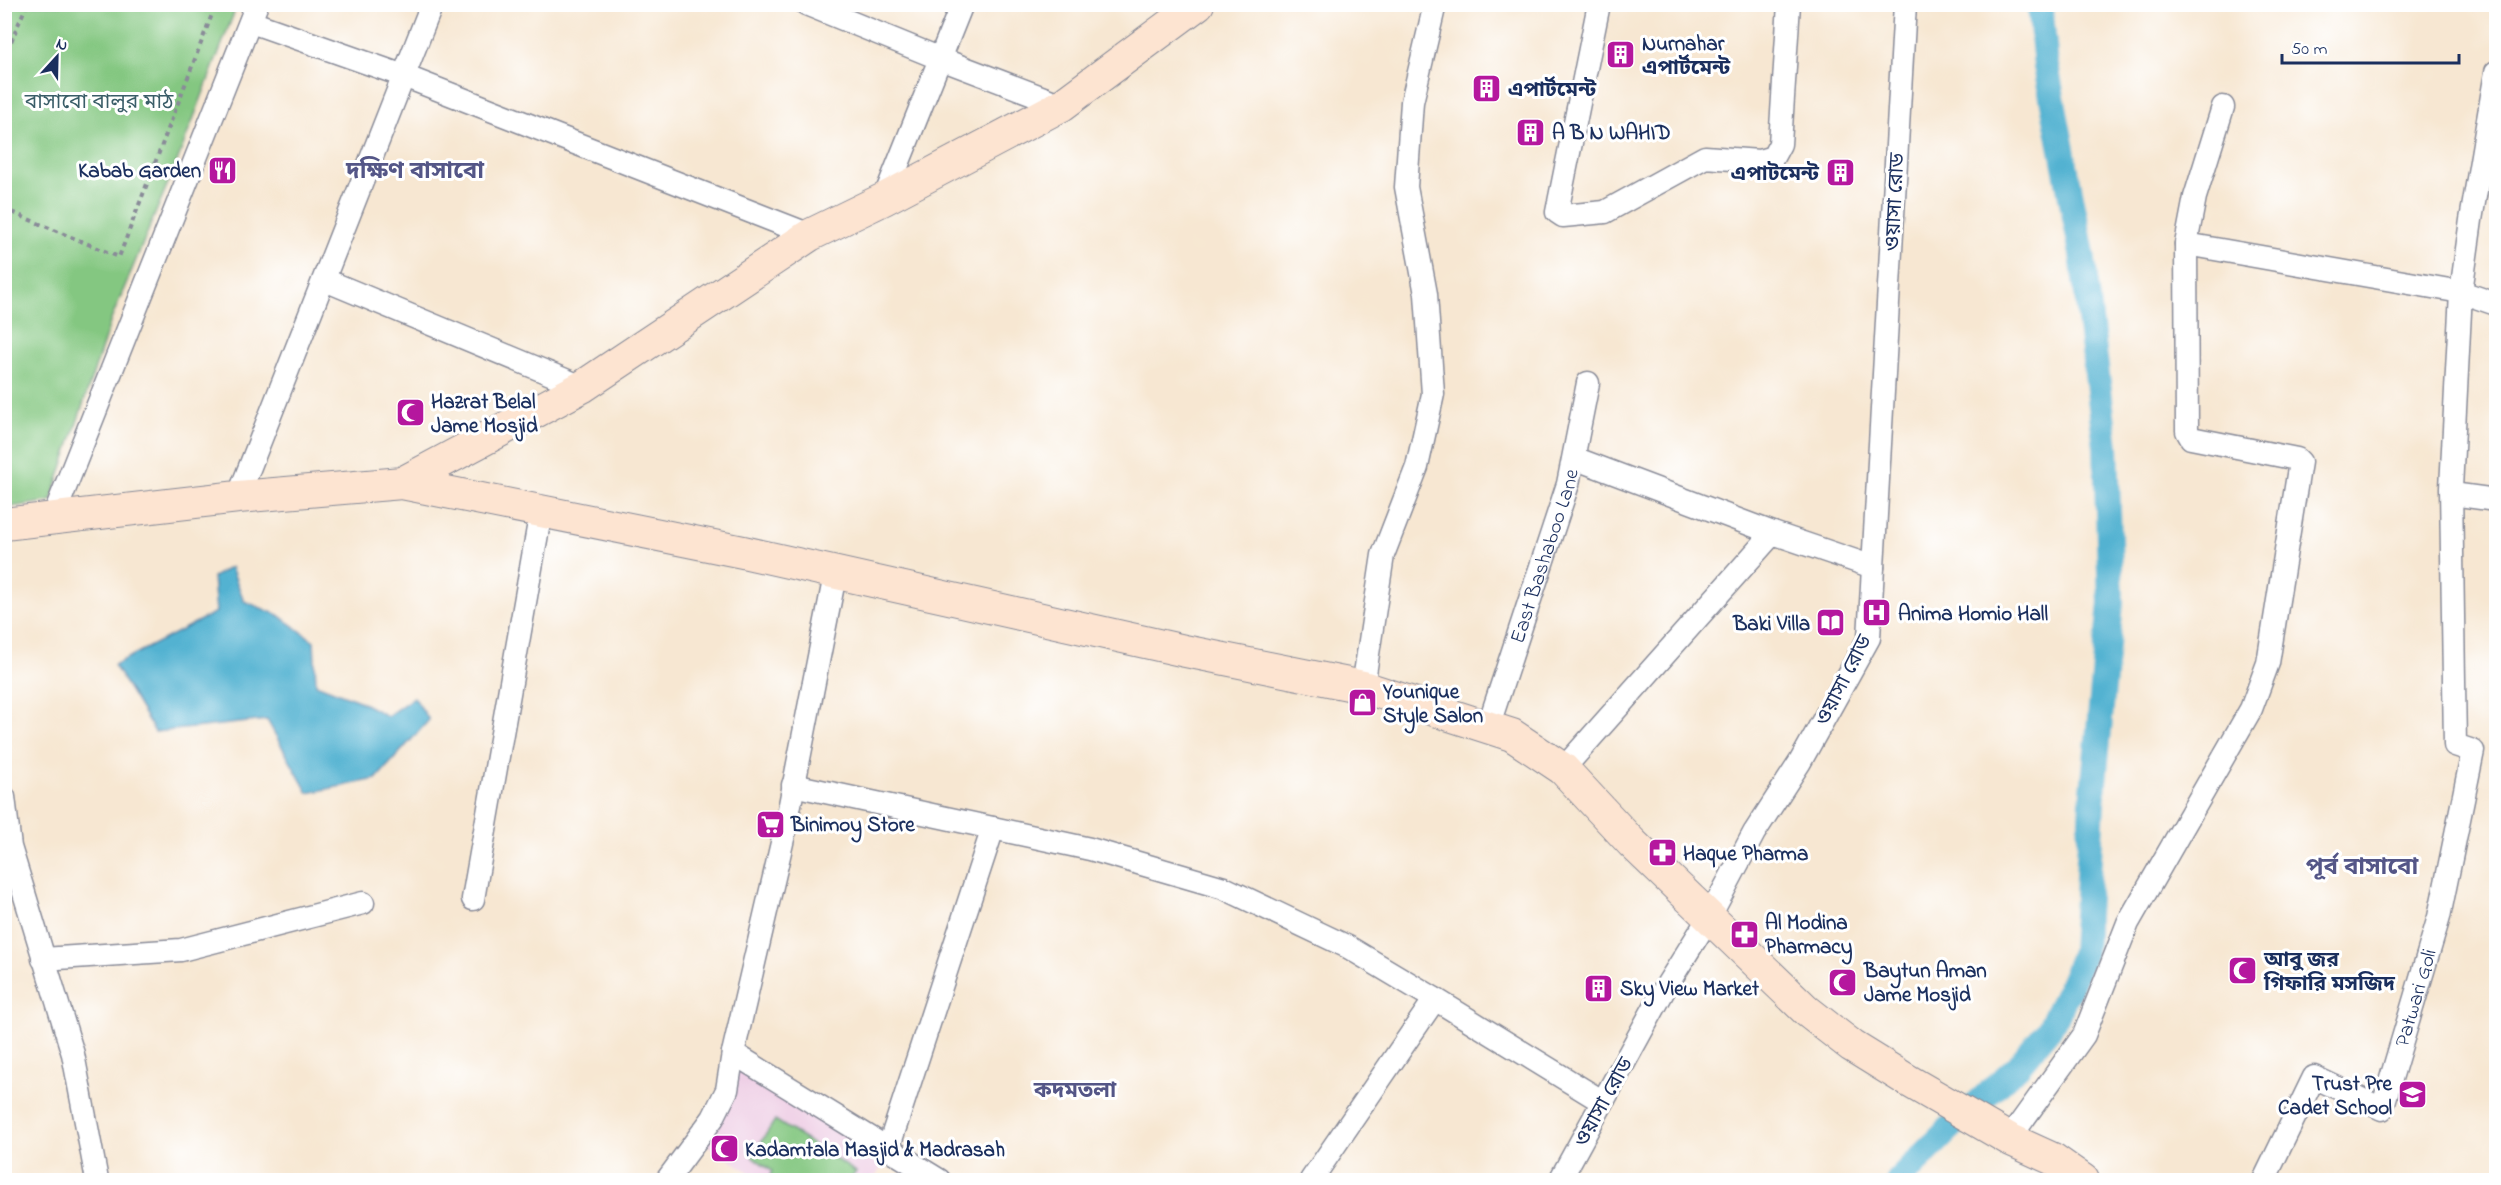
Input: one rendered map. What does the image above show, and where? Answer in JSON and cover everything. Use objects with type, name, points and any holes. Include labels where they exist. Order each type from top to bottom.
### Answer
[{"type":"street","points":[[238,497],[432,4]]},
{"type":"street","points":[[806,4],[940,59],[1062,105]]},
{"type":"street","points":[[884,199],[962,4]]},
{"type":"street","points":[[402,483],[582,387],[810,235],[884,199],[1062,105],[1198,4]]},
{"type":"street","points":[[1363,687],[1383,555],[1416,472],[1433,394],[1426,294],[1406,187],[1412,102],[1434,4]]},
{"type":"street","points":[[1599,4],[1557,212],[1563,216],[1605,213],[1705,157],[1759,161],[1773,157],[1780,144],[1789,4]]},
{"type":"street","name":"ওয়াসা রোড","points":[[1560,1180],[1665,988],[1710,916],[1755,833],[1800,762],[1869,638],[1905,4]]},
{"type":"street","points":[[53,518],[254,13],[404,76],[810,235]]},
{"type":"street","points":[[2496,72],[2471,220],[2462,292],[2451,488],[2452,494],[2496,500]]},
{"type":"street","points":[[2009,1139],[2084,1035],[2128,923],[2252,709],[2268,663],[2300,462],[2297,459],[2189,436],[2186,244],[2195,197],[2223,107]]},
{"type":"street","points":[[2186,244],[2462,292],[2496,304]]},
{"type":"street","points":[[325,280],[582,387]]},
{"type":"street","name":"East Bashaboo Lane","points":[[1488,727],[1568,484],[1588,383]]},
{"type":"street","points":[[1574,458],[1773,533],[1873,567]]},
{"type":"street","points":[[4,524],[238,497],[402,483],[743,552],[835,575],[1363,687],[1512,735],[1563,770],[1632,843],[1807,1011],[1852,1046],[1982,1124],[2053,1159],[2083,1180]]},
{"type":"street","name":"Patwari Goli","points":[[2264,1180],[2314,1077],[2382,1109],[2439,917],[2473,751],[2455,745],[2452,494]]},
{"type":"street","points":[[473,899],[541,511]]},
{"type":"street","points":[[1563,770],[1773,533]]},
{"type":"street","points":[[667,1180],[718,1109],[727,1090],[733,1053],[793,785],[835,575]]},
{"type":"street","points":[[793,785],[1090,849],[1224,888],[1348,946],[1603,1102]]},
{"type":"street","points":[[4,797],[10,847],[73,1054],[97,1180]]},
{"type":"street","points":[[888,1149],[993,828]]},
{"type":"street","points":[[43,959],[181,950],[363,903]]},
{"type":"street","points":[[1311,1180],[1435,999]]},
{"type":"street","points":[[733,1053],[939,1180]]},
{"type":"path","points":[[4,58],[27,4]]},
{"type":"path","points":[[4,209],[119,257],[216,4]]},
{"type":"shaded area","points":[[743,1062],[889,1156],[873,1180],[761,1180],[695,1137]]},
{"type":"green space","name":"বাসাবো বালুর মাঠ","points":[[5,5],[237,5],[178,159],[111,320],[51,501],[5,508]]},
{"type":"green space","points":[[775,1120],[856,1172],[850,1180],[768,1180],[772,1171],[752,1156]]},
{"type":"water","points":[[231,567],[244,601],[278,615],[314,641],[316,684],[359,701],[387,716],[414,697],[429,720],[376,779],[308,793],[267,720],[155,732],[114,665],[216,612],[213,577]]},
{"type":"waterway","points":[[1899,1180],[1948,1130],[2018,1066],[2049,1029],[2084,953],[2092,803],[2111,603],[2106,447],[2082,254],[2046,66],[2040,4]]},
{"type":"place","name":"Nurnahar এপার্টমেন্ট","points":[[1621,55]]},
{"type":"place","name":"এপার্টমেন্ট","points":[[1487,89]]},
{"type":"place","name":"A B N WAHID","points":[[1531,132]]},
{"type":"place","name":"Kabab Garden","points":[[222,170]]},
{"type":"place","name":"এপাটমেন্ট","points":[[1840,173]]},
{"type":"place","name":"Hazrat Belal Jame Mosjid","points":[[410,413]]},
{"type":"place","name":"Anima Homio Hall","points":[[1877,613]]},
{"type":"place","name":"Baki Villa","points":[[1831,623]]},
{"type":"place","name":"Younique Style Salon","points":[[1362,703]]},
{"type":"place","name":"Binimoy Store","points":[[770,824]]},
{"type":"place","name":"Haque Pharma","points":[[1662,853]]},
{"type":"place","name":"Al Modina Pharmacy","points":[[1744,934]]},
{"type":"place","name":"আবু জর গিফারি মসজিদ","points":[[2243,971]]},
{"type":"place","name":"Baytun Aman Jame Mosjid","points":[[1843,982]]},
{"type":"place","name":"Sky View Market","points":[[1599,988]]},
{"type":"place","name":"Trust Pre Cadet School","points":[[2413,1095]]},
{"type":"place","name":"Kadamtala Masjid & Madrasah","points":[[724,1149]]},
{"type":"district","name":"দক্ষিণ বাসাবো","points":[[415,170]]},
{"type":"district","name":"পূর্ব বাসাবো","points":[[2362,866]]},
{"type":"district","name":"কদমতলা","points":[[1075,1089]]}]
